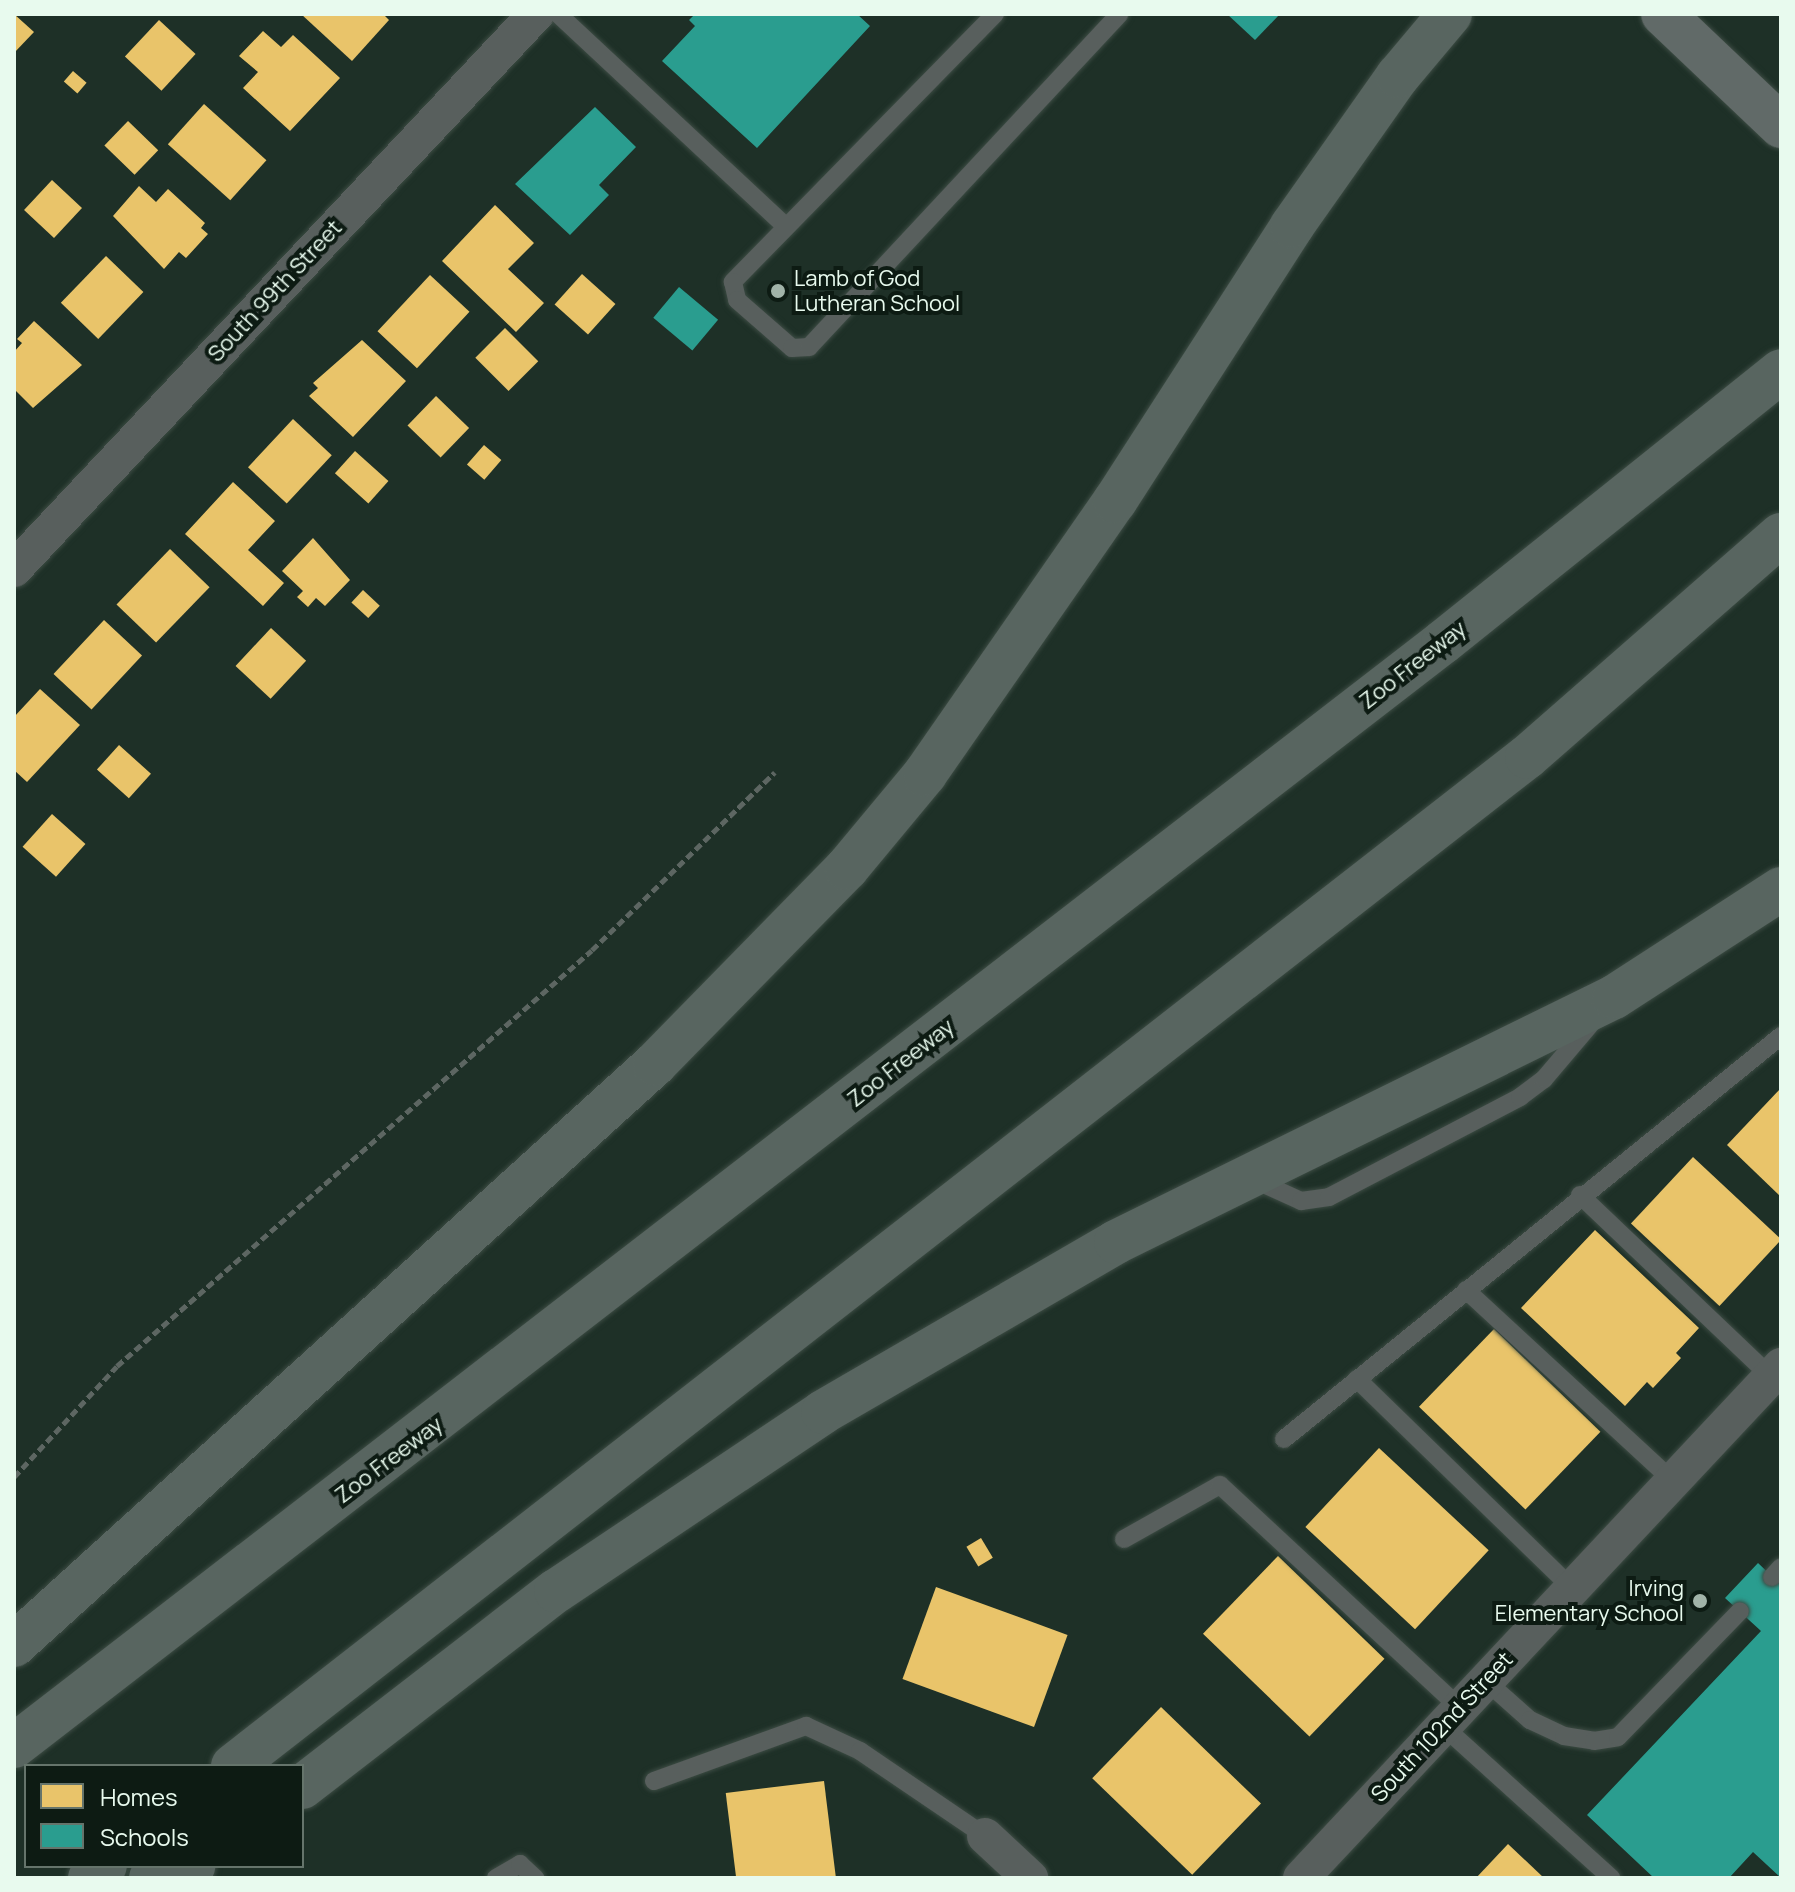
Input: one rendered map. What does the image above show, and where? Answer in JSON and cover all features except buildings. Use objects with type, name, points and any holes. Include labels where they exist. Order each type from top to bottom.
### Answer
[{"type":"highway","points":[[1398,76],[1419,14]]},
{"type":"highway","points":[[14,1645],[655,1064],[847,868],[925,774],[1115,501],[1292,226],[1398,76],[1450,14]]},
{"type":"highway","name":"Zoo Freeway","points":[[14,1746],[1443,642],[1781,371]]},
{"type":"highway","points":[[236,1764],[1527,757],[1781,535]]},
{"type":"highway","points":[[304,1785],[556,1591],[823,1412],[1116,1242],[1614,997],[1781,889]]},
{"type":"highway","points":[[151,1878],[186,1868]]},
{"type":"main road","points":[[1663,14],[1773,118]]},
{"type":"street","name":"South 99th Street","points":[[14,569],[536,14]]},
{"type":"street","name":"South 102nd Street","points":[[1301,1878],[1776,1372]]},
{"type":"street","points":[[985,1836],[1030,1878]]},
{"type":"lane","points":[[558,14],[785,226]]},
{"type":"lane","points":[[995,14],[733,282],[737,300],[792,348],[809,347],[1119,14]]},
{"type":"lane","points":[[1284,1439],[1580,1195],[1781,1036]]},
{"type":"lane","points":[[1580,1195],[1776,1372]]},
{"type":"lane","points":[[1466,1290],[1673,1481]]},
{"type":"lane","points":[[1357,1379],[1573,1589]]},
{"type":"lane","points":[[1124,1539],[1220,1485],[1611,1878]]},
{"type":"lane","points":[[1486,1681],[1530,1720],[1564,1736],[1594,1741],[1618,1737],[1740,1611]]},
{"type":"lane","points":[[654,1781],[806,1726],[860,1751],[985,1836]]},
{"type":"lane","points":[[496,1878],[520,1864],[535,1878]]},
{"type":"path","points":[[14,1477],[117,1366],[592,950],[775,772]]},
{"type":"place","name":"Lamb of God Lutheran School","points":[[778,291]]},
{"type":"place","name":"Irving Elementary School","points":[[1700,1601]]}]
